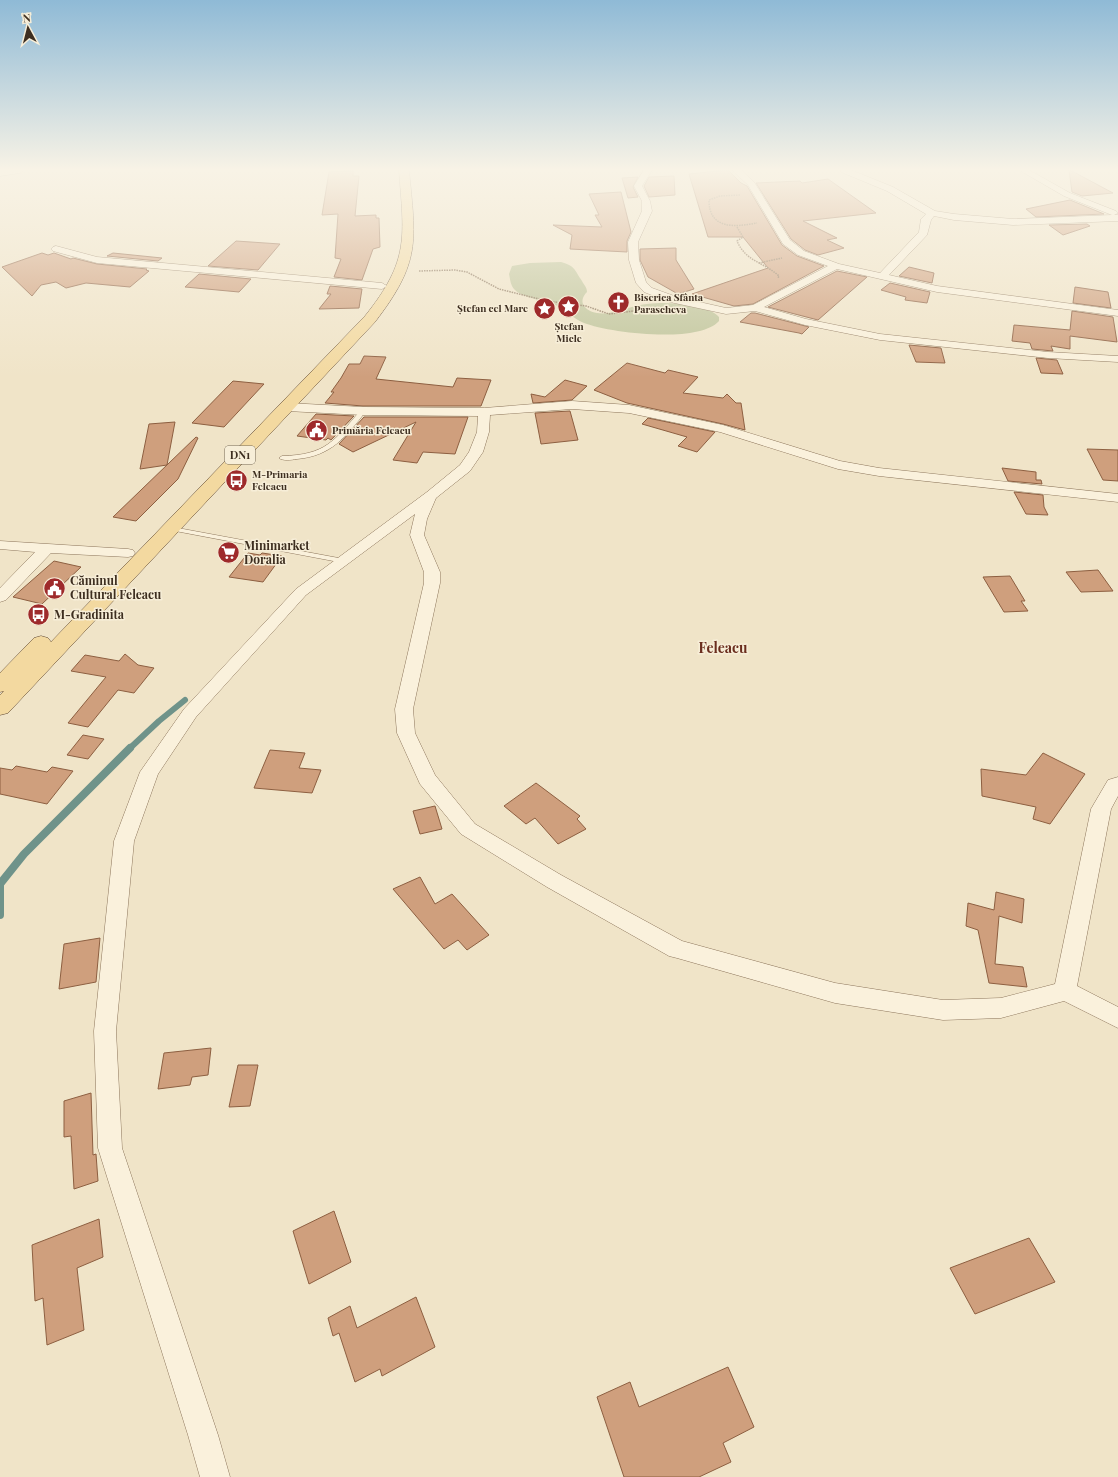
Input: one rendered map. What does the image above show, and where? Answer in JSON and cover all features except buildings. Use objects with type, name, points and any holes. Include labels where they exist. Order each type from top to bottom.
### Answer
[{"type":"main road","name":"DN1","points":[[96,586],[358,318],[382,286],[393,261],[397,239]]},
{"type":"main road","name":"DN1","points":[[0,708],[370,320],[394,287],[408,248],[408,239]]},
{"type":"main road","points":[[0,685],[53,630]]},
{"type":"street","points":[[634,239],[633,242],[634,260],[640,283],[648,290],[674,300],[726,311],[755,308],[804,322],[880,337],[1048,355],[1118,359]]},
{"type":"street","points":[[784,239],[801,253],[836,266],[937,289],[1118,313]]},
{"type":"street","points":[[883,276],[918,239]]},
{"type":"street","points":[[56,249],[98,260],[382,286]]},
{"type":"street","points":[[755,308],[836,266]]},
{"type":"street","points":[[287,407],[363,411],[484,412],[572,405],[628,409],[724,429],[838,465],[879,472],[1118,498]]},
{"type":"street","points":[[215,1477],[201,1427],[110,1148],[106,1031],[124,841],[149,772],[190,713],[301,592],[432,495],[465,468],[476,452],[483,432],[484,412]]},
{"type":"street","points":[[432,495],[420,519],[417,536],[432,572],[432,583],[404,709],[406,733],[427,779],[468,829],[554,881],[677,949],[835,993],[943,1010],[1002,1008],[1066,991],[1118,1018]]},
{"type":"street","points":[[0,545],[128,552]]},
{"type":"street","points":[[0,597],[47,548]]},
{"type":"street","points":[[1066,991],[1101,809],[1115,785],[1118,784]]},
{"type":"lane","points":[[282,458],[294,458],[315,454],[332,446],[363,411]]},
{"type":"lane","points":[[170,528],[344,560]]},
{"type":"path","points":[[740,239],[737,241],[740,249],[754,262],[767,265],[773,269],[779,276],[778,280],[783,285],[781,287],[789,290]]},
{"type":"path","points":[[422,271],[455,270],[467,272],[499,288],[547,301],[586,306],[609,314],[654,308]]},
{"type":"green space","points":[[561,262],[574,268],[587,290],[583,299],[584,306],[593,312],[607,313],[644,304],[674,304],[709,310],[719,317],[719,321],[709,328],[693,332],[674,334],[633,333],[596,327],[584,323],[553,304],[530,298],[519,293],[510,282],[509,274],[512,266],[530,263]]},
{"type":"waterway","points":[[129,749],[159,721],[185,700]]},
{"type":"waterway","points":[[0,915],[0,884],[24,854],[129,749]]},
{"type":"place","name":"Biserica Sfânta Parascheva","points":[[619,303]]},
{"type":"place","name":"Ștefan Micle","points":[[569,306]]},
{"type":"place","name":"Ștefan cel Mare","points":[[544,308]]},
{"type":"place","name":"Primăria Feleacu","points":[[316,430]]},
{"type":"place","name":"M-Primaria Feleacu","points":[[236,480]]},
{"type":"place","name":"Minimarket Doralia","points":[[228,553]]},
{"type":"place","name":"Căminul Cultural Feleacu","points":[[54,588]]},
{"type":"place","name":"M-Gradinita","points":[[38,615]]},
{"type":"district","name":"Feleacu","points":[[723,648]]}]
